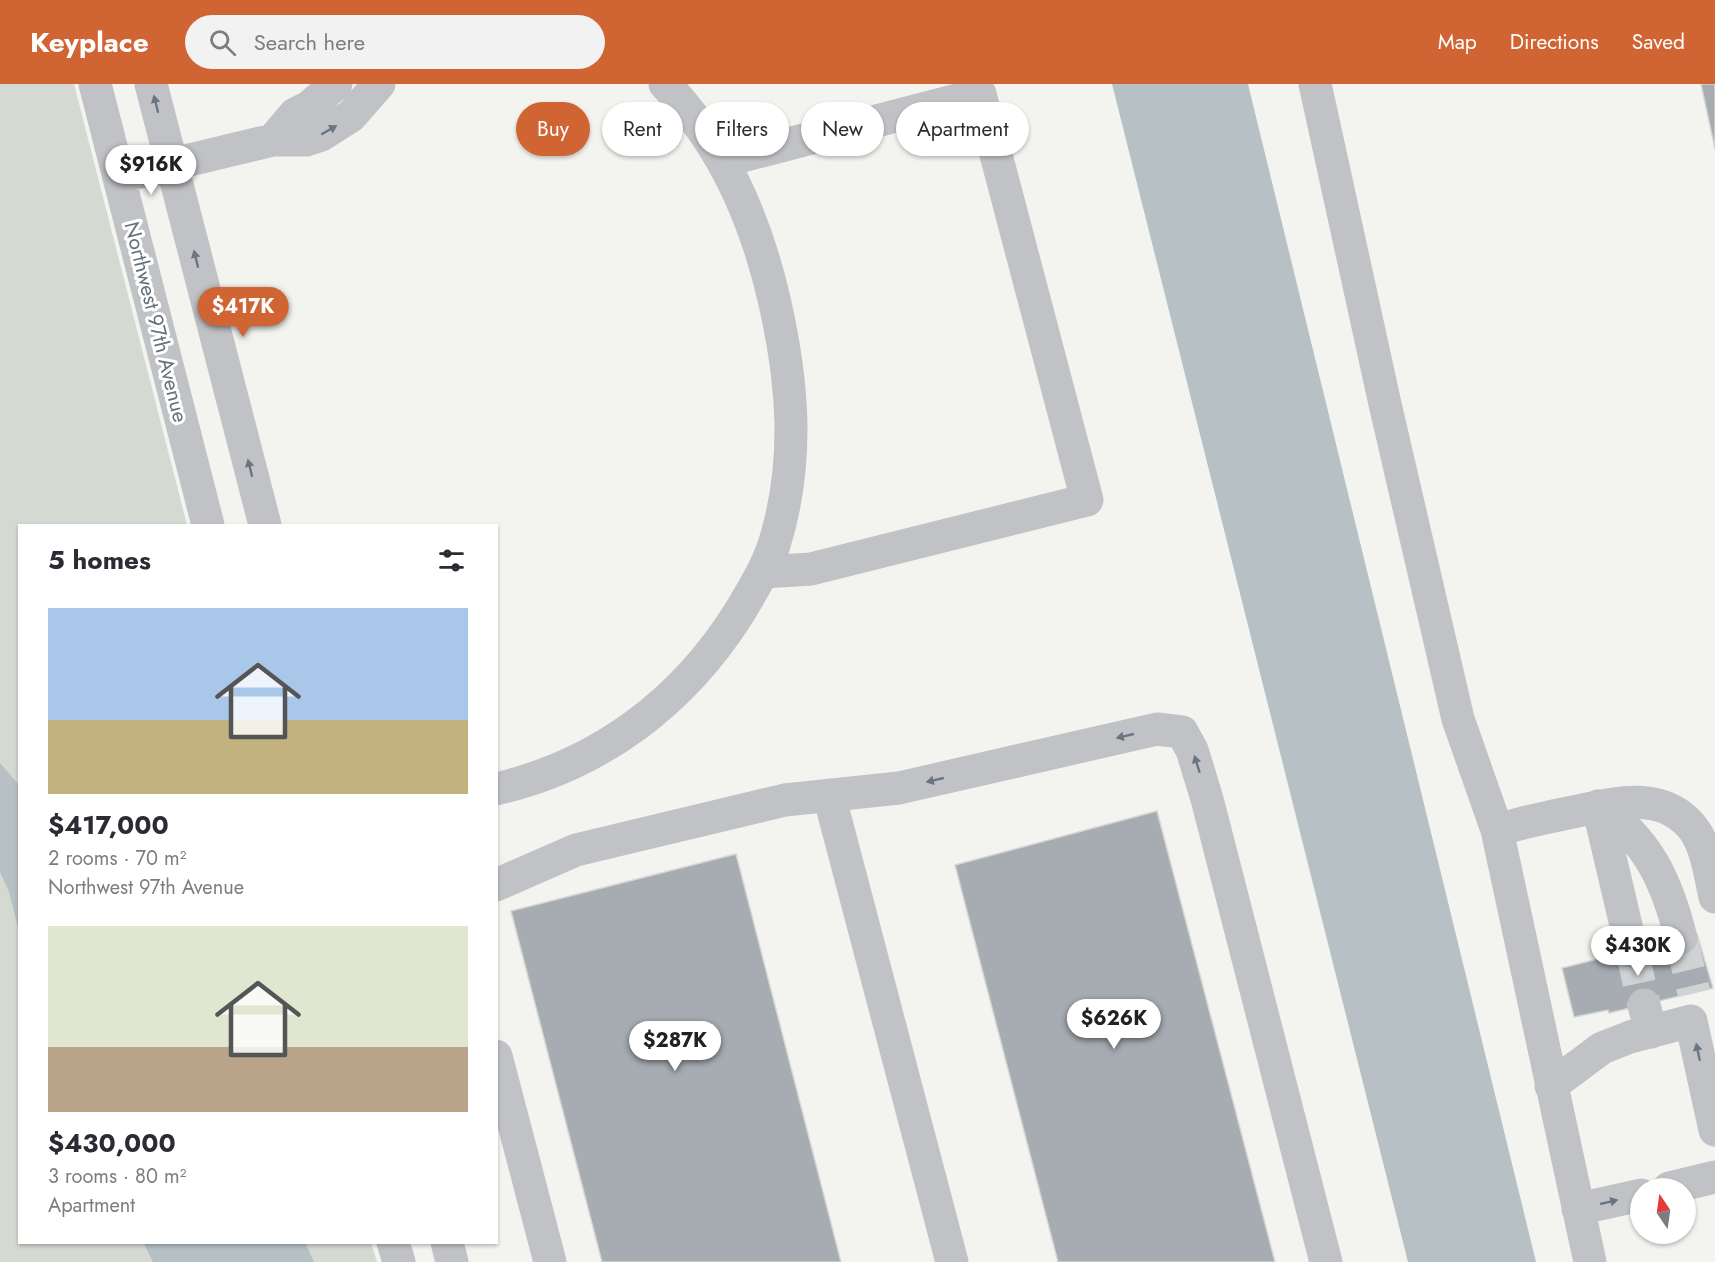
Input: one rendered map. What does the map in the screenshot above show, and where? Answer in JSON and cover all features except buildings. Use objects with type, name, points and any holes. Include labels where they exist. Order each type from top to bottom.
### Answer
[{"type":"street","name":"Northwest 97th Avenue","points":[[95,84],[208,524]]},
{"type":"street","points":[[151,84],[265,524]]},
{"type":"street","points":[[273,140],[295,114],[309,107],[336,84]]},
{"type":"street","points":[[119,177],[273,140],[306,140],[321,135],[351,116],[379,84]]},
{"type":"street","points":[[498,788],[541,776],[573,763],[624,735],[659,708],[721,641],[763,572],[774,544],[788,476],[791,435],[790,384],[767,270],[750,218],[723,160],[693,115],[665,84]]},
{"type":"street","points":[[1315,84],[1385,404],[1458,719],[1497,830],[1590,1262]]},
{"type":"street","points":[[723,160],[980,94],[1087,500],[811,569],[763,572]]},
{"type":"street","points":[[498,884],[576,850],[785,800],[899,788],[1167,728],[1182,732],[1187,739],[1207,799],[1326,1262]]},
{"type":"street","points":[[829,795],[952,1262]]},
{"type":"street","points":[[1497,830],[1626,801],[1651,803],[1669,809],[1684,818],[1696,832],[1704,850],[1715,897]]},
{"type":"street","points":[[1599,806],[1641,843],[1662,878],[1681,938]]},
{"type":"street","points":[[1599,806],[1632,951]]},
{"type":"street","points":[[1551,1086],[1647,1018],[1700,1012],[1715,1130]]},
{"type":"street","points":[[498,1064],[550,1262]]},
{"type":"street","points":[[1696,1182],[1715,1177]]},
{"type":"street","points":[[1578,1209],[1630,1197]]},
{"type":"street","points":[[394,1244],[399,1262]]},
{"type":"street","points":[[448,1244],[452,1262]]},
{"type":"shaded area","points":[[0,84],[74,84],[187,524],[18,524],[18,1244],[372,1244],[377,1262],[0,1262]]},
{"type":"shaded area","points":[[1112,84],[1248,84],[1536,1262],[1408,1262]]},
{"type":"shaded area","points":[[0,763],[18,784],[18,927],[9,892],[0,872]]},
{"type":"shaded area","points":[[144,1244],[306,1244],[314,1262],[153,1262]]},
{"type":"tunnel","points":[[1681,938],[1694,993]]},
{"type":"tunnel","points":[[1632,951],[1644,1005]]}]
